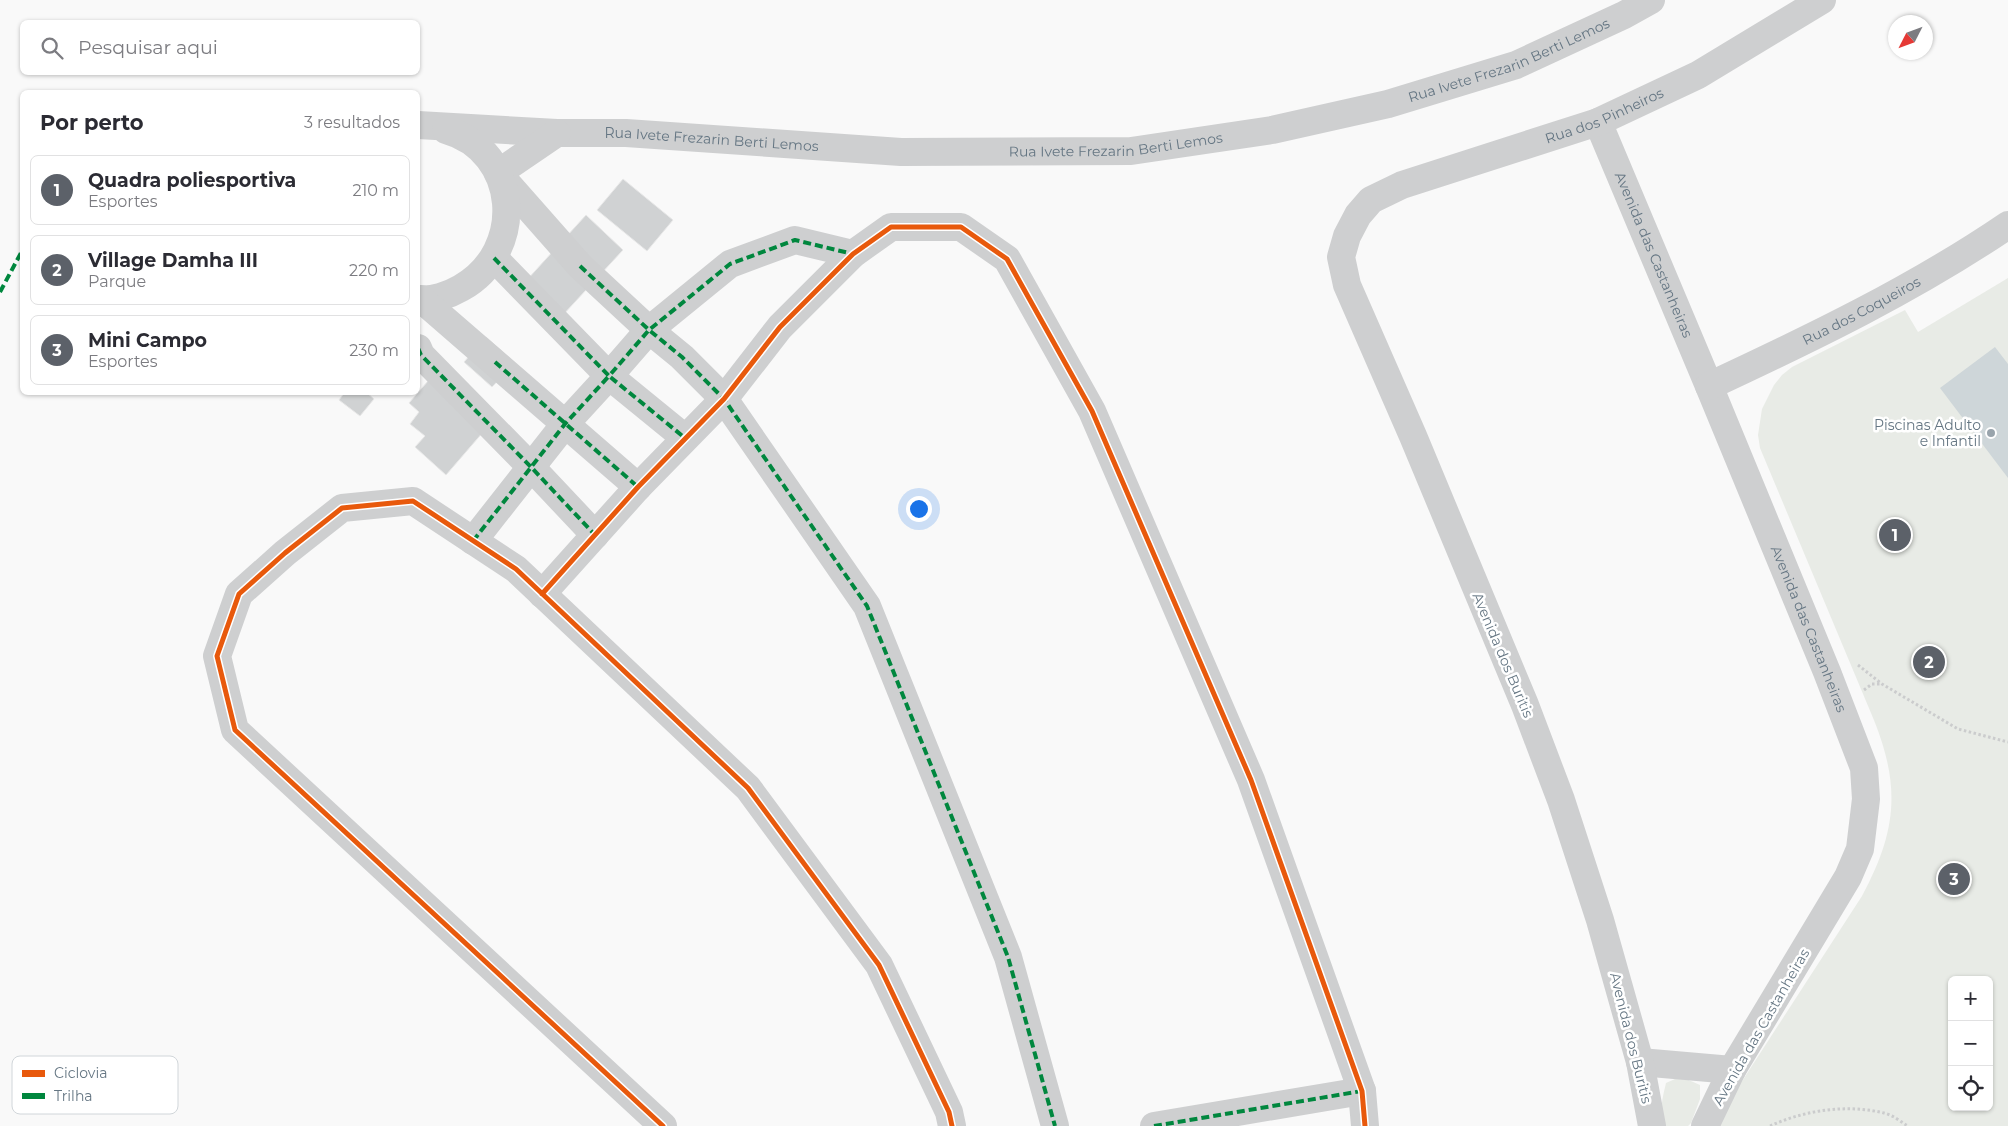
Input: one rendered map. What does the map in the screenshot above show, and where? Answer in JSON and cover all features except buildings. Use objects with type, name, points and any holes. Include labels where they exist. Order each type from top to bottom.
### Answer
[{"type":"street","name":"Rua Ivete Frezarin Berti Lemos","points":[[421,125],[557,133],[626,133],[901,152],[1131,150],[1272,130],[1388,104],[1516,65],[1624,15],[1651,0]]},
{"type":"street","name":"Rua dos Pinheiros","points":[[1371,200],[1402,185],[1598,122],[1698,75],[1822,0]]},
{"type":"street","name":"Avenida das Castanheiras","points":[[1598,122],[1709,386],[1864,768],[1865,792],[1860,850],[1848,877],[1732,1070],[1705,1126]]},
{"type":"street","points":[[421,125],[457,133],[481,150],[498,173],[580,266],[649,330],[682,356],[724,399],[867,606],[1008,957],[1055,1126]]},
{"type":"street","points":[[498,173],[557,133]]},
{"type":"street","points":[[420,299],[450,294],[475,280],[494,258],[505,231],[506,202],[498,173]]},
{"type":"street","name":"Avenida dos Buritis","points":[[1371,200],[1358,215],[1347,236],[1340,257],[1347,284],[1413,436],[1525,705],[1558,792],[1600,920],[1640,1062],[1652,1126]]},
{"type":"street","name":"Rua dos Coqueiros","points":[[1709,386],[1803,342],[1900,292],[1976,247],[2008,225]]},
{"type":"street","points":[[542,594],[638,487],[724,399],[780,327],[853,254],[892,227],[961,227],[1007,259],[1092,411],[1251,780],[1362,1091],[1365,1126]]},
{"type":"street","points":[[473,541],[565,424],[649,330],[730,264],[795,240],[853,254]]},
{"type":"street","points":[[494,258],[609,376],[685,438]]},
{"type":"street","points":[[420,300],[495,362],[638,487]]},
{"type":"street","points":[[420,354],[595,535]]},
{"type":"street","points":[[664,1126],[236,730],[217,656],[239,594],[285,553],[342,508],[412,501],[516,569],[748,788],[879,965],[949,1112],[952,1126]]},
{"type":"street","points":[[1640,1062],[1732,1070]]},
{"type":"street","points":[[1154,1126],[1362,1091]]},
{"type":"path","points":[[1882,684],[1958,729],[2008,742]]},
{"type":"path","points":[[1770,1126],[1790,1117],[1820,1111],[1851,1109],[1886,1113],[1908,1126]]},
{"type":"shaded area","points":[[2008,278],[2008,1126],[1713,1126],[1862,896],[1883,849],[1889,827],[1891,806],[1891,784],[1881,738],[1760,448],[1758,435],[1762,409],[1774,385],[1792,367],[1905,310],[1918,332]]},
{"type":"shaded area","name":"Piscinas Adulto e Infantil","points":[[1995,347],[2008,364],[2008,478],[1940,388]]},
{"type":"shaded area","points":[[1684,1078],[1700,1085],[1700,1099],[1691,1123],[1688,1126],[1665,1126],[1661,1111],[1666,1083]]},
{"type":"marked path","points":[[494,258],[609,376],[649,330],[730,264],[795,240],[853,254]]},
{"type":"marked path","points":[[0,292],[20,255]]},
{"type":"marked path","points":[[580,266],[649,330],[682,357],[724,399],[867,606],[1008,957],[1055,1126]]},
{"type":"marked path","points":[[420,353],[595,535]]},
{"type":"marked path","points":[[495,362],[638,487]]},
{"type":"marked path","points":[[473,541],[565,424],[609,376],[685,438]]},
{"type":"marked path","points":[[1154,1126],[1362,1091]]},
{"type":"cycle path","points":[[542,594],[638,487],[724,399],[780,327],[853,254],[891,227],[961,227],[1007,259],[1092,411],[1251,780],[1362,1091],[1365,1126]]},
{"type":"cycle path","points":[[663,1126],[235,730],[217,656],[239,594],[285,553],[342,508],[413,501],[516,569],[748,788],[879,965],[949,1112],[952,1126]]},
{"type":"place","name":"Piscinas Adulto e Infantil","points":[[1991,433]]},
{"type":"place","name":"Quadra poliesportiva","points":[[1895,535]]},
{"type":"place","name":"Village Damha III","points":[[1929,662]]},
{"type":"place","name":"Mini Campo","points":[[1954,879]]}]
